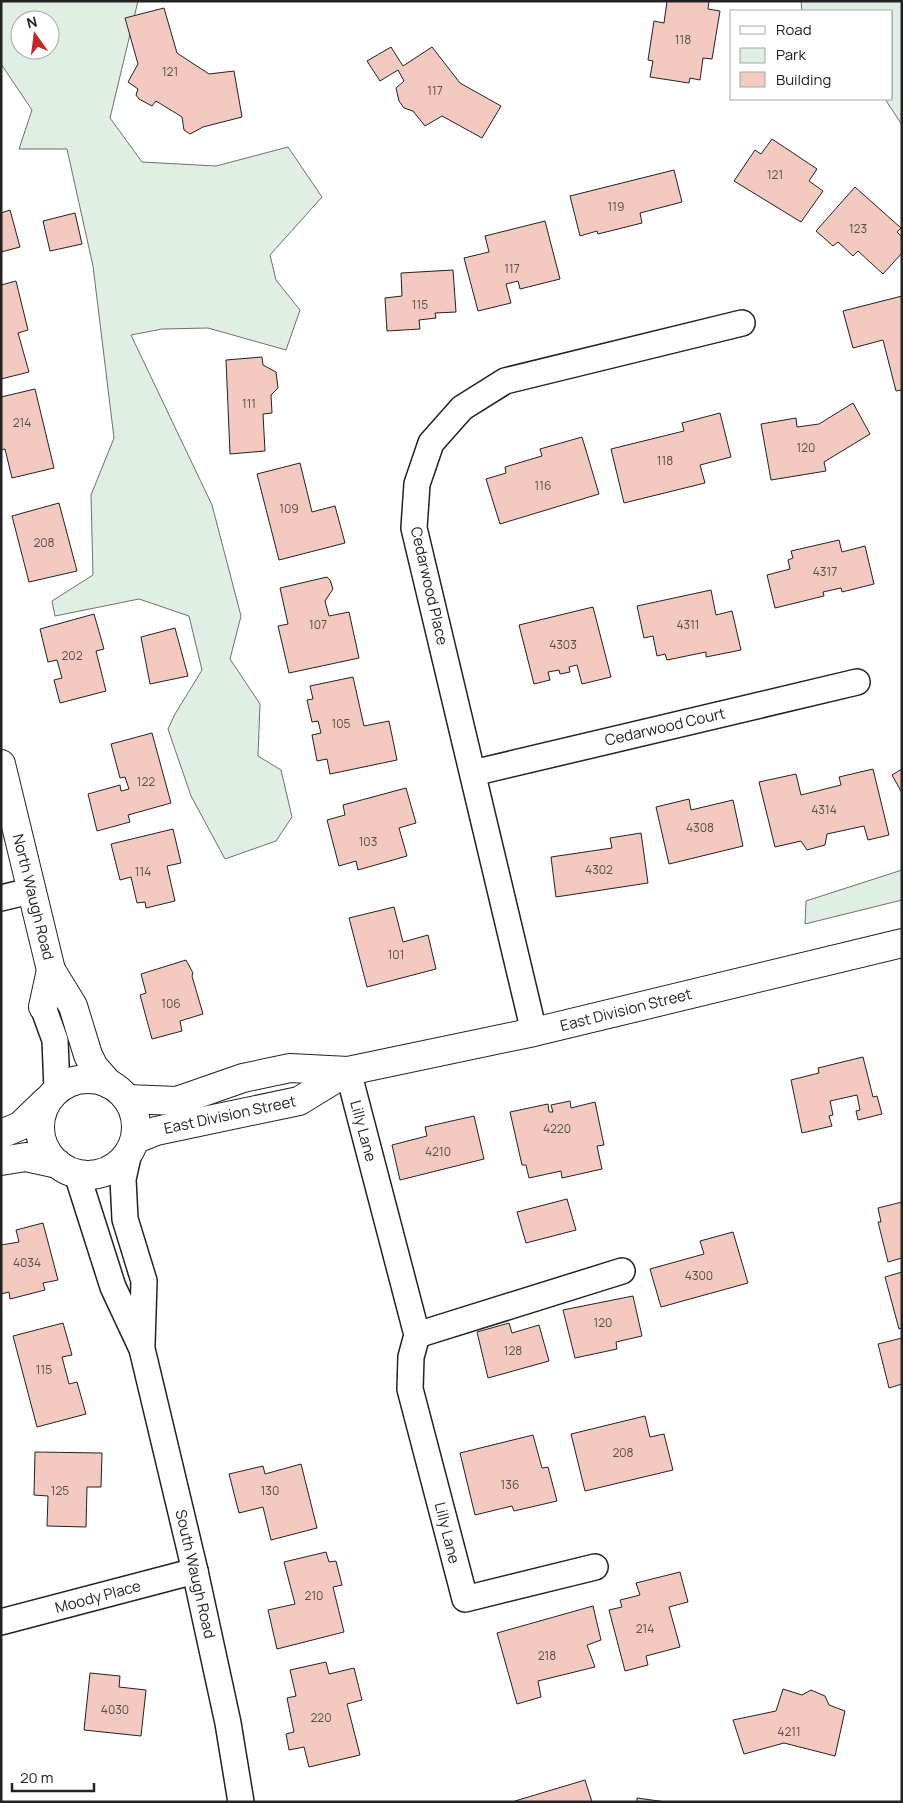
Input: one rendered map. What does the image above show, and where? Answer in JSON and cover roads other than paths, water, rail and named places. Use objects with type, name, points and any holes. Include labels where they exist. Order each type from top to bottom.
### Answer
[{"type":"street","name":"Cedarwood Place","points":[[534,1032],[414,528],[417,484],[431,443],[462,408],[505,381],[742,323]]},
{"type":"street","name":"Cedarwood Court","points":[[473,773],[856,682]]},
{"type":"street","name":"North Waugh Road","points":[[1,764],[30,891],[51,970],[73,1006],[88,1055],[94,1067],[118,1092]]},
{"type":"street","points":[[1,898],[30,891]]},
{"type":"street","name":"East Division Street","points":[[118,1092],[177,1101],[243,1078],[290,1068],[348,1071],[534,1032],[902,943]]},
{"type":"street","name":"North Waugh Road","points":[[51,970],[43,1007],[55,1040],[52,1095]]},
{"type":"street","name":"East Division Street","points":[[132,1146],[156,1131],[299,1101],[348,1071]]},
{"type":"street","name":"Lilly Lane","points":[[348,1071],[417,1335],[411,1357],[410,1389],[465,1599],[595,1567]]},
{"type":"street","points":[[1,1134],[20,1126],[52,1095],[77,1080],[96,1079],[118,1092],[135,1116],[132,1146],[116,1166],[99,1174],[67,1169],[26,1157],[1,1161]]},
{"type":"street","points":[[52,1095],[40,1119],[40,1138],[48,1155],[67,1169]]},
{"type":"street","name":"South Waugh Road","points":[[132,1146],[123,1179],[125,1219],[144,1281],[142,1349]]},
{"type":"street","name":"South Waugh Road","points":[[67,1169],[114,1287],[142,1349],[195,1572],[228,1723],[241,1802]]},
{"type":"street","points":[[417,1335],[622,1271]]},
{"type":"street","name":"Moody Place","points":[[1,1622],[195,1572]]}]
